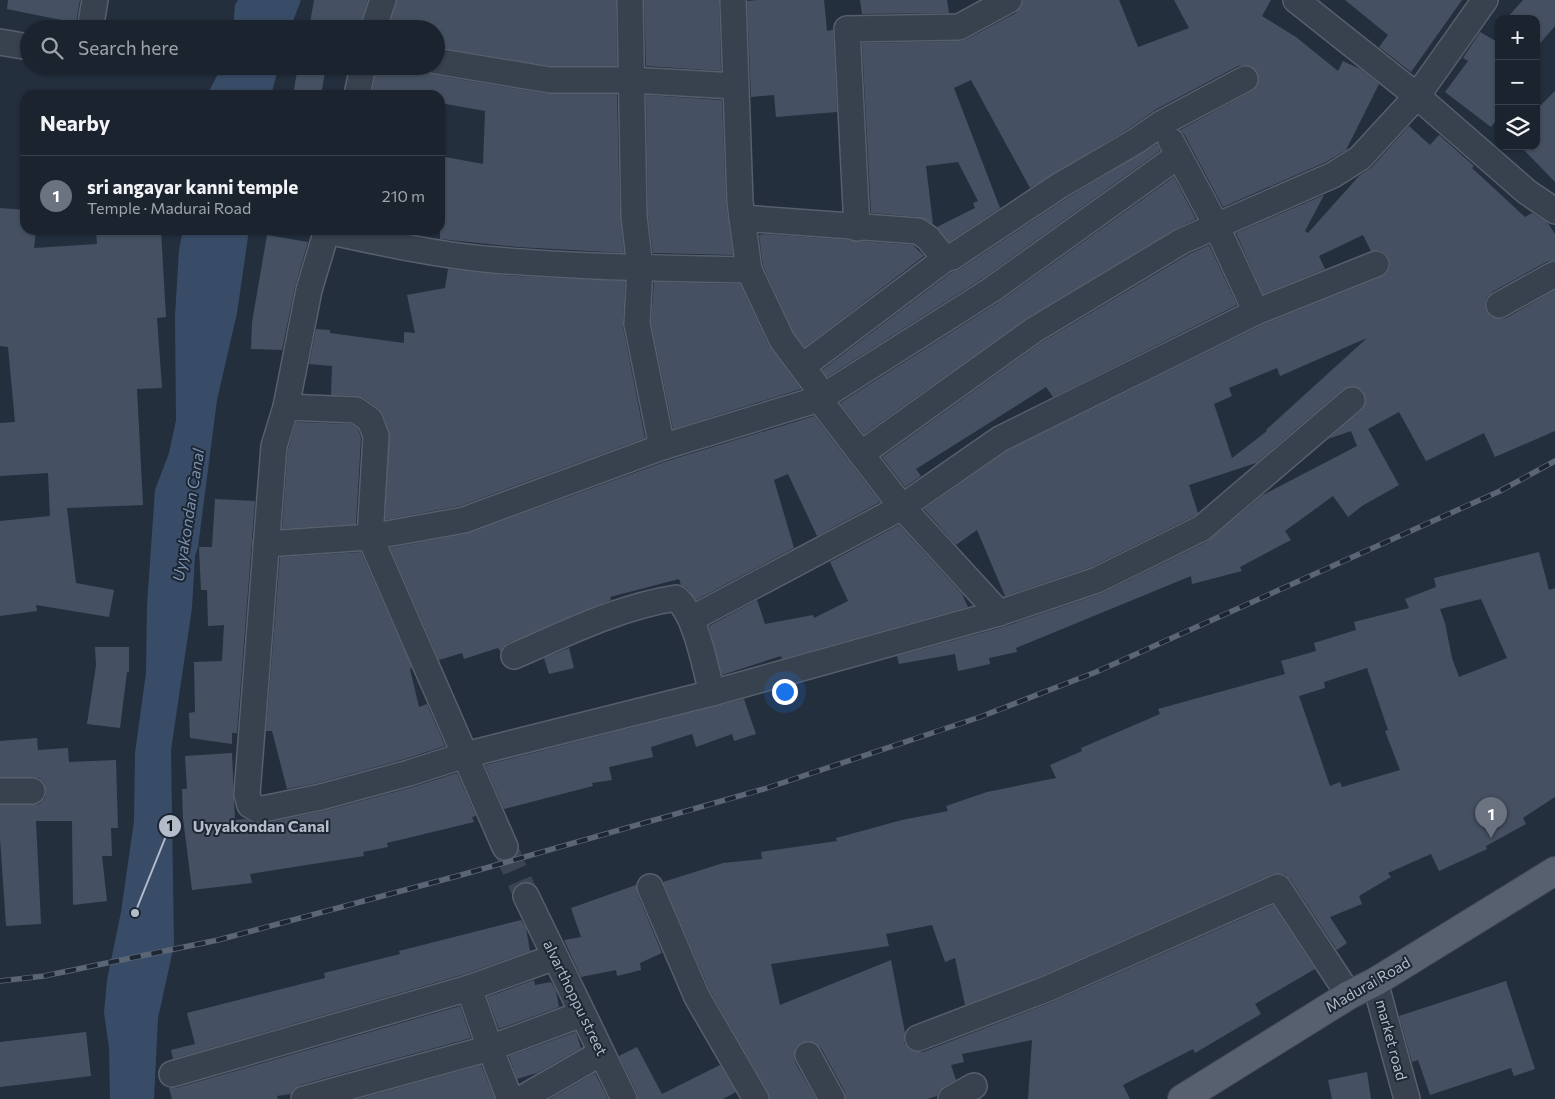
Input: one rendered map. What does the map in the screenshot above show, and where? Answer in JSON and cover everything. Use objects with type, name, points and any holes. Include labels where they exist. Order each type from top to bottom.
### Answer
[{"type":"main road","name":"Madurai Road","points":[[1182,1099],[1349,995],[1375,982],[1555,871]]},
{"type":"street","points":[[92,20],[95,0]]},
{"type":"street","points":[[376,20],[383,0]]},
{"type":"street","points":[[630,0],[634,216],[640,267],[636,324],[662,448]]},
{"type":"street","points":[[733,0],[740,202],[749,270],[782,340],[815,384],[819,399],[902,508],[999,613]]},
{"type":"street","points":[[857,228],[847,29],[959,27],[1010,0]]},
{"type":"street","points":[[1296,0],[1417,96],[1527,192],[1555,211]]},
{"type":"street","points":[[861,454],[1034,330],[1182,241],[1333,175],[1360,158],[1417,96],[1485,0]]},
{"type":"street","points":[[0,42],[20,45]]},
{"type":"street","points":[[445,62],[550,80],[631,80],[735,86]]},
{"type":"street","points":[[358,90],[361,75]]},
{"type":"street","points":[[803,366],[946,259],[952,257],[1060,186],[1136,141],[1162,123],[1245,79]]},
{"type":"street","points":[[1162,123],[1216,226],[1256,312]]},
{"type":"street","points":[[266,544],[370,537],[464,520],[662,448],[819,399],[991,290],[1178,156]]},
{"type":"street","points":[[742,218],[857,228],[918,231],[928,238],[946,259]]},
{"type":"street","points":[[326,235],[309,290],[286,407],[274,446],[247,794],[250,804],[258,810],[321,798],[409,774],[466,755],[712,693],[999,613],[1096,580],[1202,528],[1352,400]]},
{"type":"street","points":[[346,235],[409,248],[483,259],[640,267],[749,270]]},
{"type":"street","points":[[691,619],[902,508],[1000,439],[1256,312],[1376,264]]},
{"type":"street","points":[[1499,305],[1555,274]]},
{"type":"street","points":[[286,407],[356,410],[370,420],[376,436],[370,537],[505,847]]},
{"type":"street","points":[[514,656],[583,625],[650,602],[676,598],[683,603],[691,619],[712,693]]},
{"type":"street","points":[[0,791],[32,791]]},
{"type":"street","points":[[650,887],[698,998],[756,1099]]},
{"type":"street","points":[[918,1038],[1049,988],[1278,887],[1349,995]]},
{"type":"street","name":"alvarthoppu street","points":[[526,896],[624,1099]]},
{"type":"street","points":[[172,1074],[469,988],[555,957]]},
{"type":"street","name":"market road","points":[[1375,982],[1407,1099]]},
{"type":"street","points":[[469,988],[510,1099]]},
{"type":"street","points":[[304,1099],[490,1048],[582,1014]]},
{"type":"street","points":[[522,1099],[601,1053]]},
{"type":"street","points":[[808,1055],[832,1099]]},
{"type":"street","points":[[951,1099],[974,1086]]},
{"type":"water","points":[[238,0],[301,0],[293,20],[234,20],[235,5]]},
{"type":"water","points":[[217,75],[277,75],[272,90],[210,90]]},
{"type":"water","points":[[182,235],[248,235],[237,313],[217,400],[198,547],[195,556],[192,608],[171,750],[174,945],[158,1018],[154,1099],[110,1099],[109,1047],[104,1013],[107,980],[121,912],[134,821],[135,753],[146,673],[147,605],[155,490],[169,453],[176,420],[175,316],[179,250]]},
{"type":"building","points":[[8,0],[80,0],[77,20],[61,20],[7,9]]},
{"type":"building","points":[[314,0],[368,0],[362,20],[311,20]]},
{"type":"building","points":[[397,0],[616,0],[617,66],[551,66],[445,48],[445,20],[391,20]]},
{"type":"building","points":[[644,0],[719,0],[721,71],[646,66]]},
{"type":"building","points":[[824,0],[827,31],[833,30],[837,112],[776,117],[774,95],[751,97],[747,1]]},
{"type":"building","points":[[860,0],[947,0],[949,13],[862,14]]},
{"type":"building","points":[[1023,0],[1119,0],[1138,47],[1189,28],[1174,0],[1271,0],[1262,16],[1296,37],[1338,71],[1343,61],[1360,69],[1379,84],[1346,150],[1326,162],[1223,207],[1184,134],[1180,130],[1252,91],[1257,86],[1259,79],[1257,72],[1252,67],[1238,66],[1155,110],[1128,129],[1030,188],[971,80],[954,88],[1000,208],[949,242],[937,227],[975,208],[973,203],[978,201],[958,162],[926,166],[933,224],[919,217],[871,213],[862,43],[965,40],[1016,13],[1021,7]]},
{"type":"building","points":[[1345,0],[1462,0],[1411,72],[1379,47],[1388,35]]},
{"type":"building","points":[[1523,0],[1555,0],[1555,26],[1540,43],[1540,15],[1510,15]]},
{"type":"building","points":[[1480,32],[1495,41],[1495,122],[1491,127],[1445,92],[1468,61],[1463,58]]},
{"type":"building","points":[[296,75],[324,75],[322,90],[294,90]]},
{"type":"building","points":[[375,75],[434,75],[548,94],[617,94],[620,216],[624,253],[518,247],[440,239],[440,235],[445,235],[445,157],[483,164],[485,111],[445,104],[445,90],[372,90]]},
{"type":"building","points":[[1555,91],[1555,182],[1524,150],[1540,150],[1540,106]]},
{"type":"building","points":[[646,95],[722,100],[726,203],[733,255],[653,253],[648,215]]},
{"type":"building","points":[[1409,126],[1430,145],[1439,135],[1474,166],[1472,168],[1525,217],[1532,213],[1548,223],[1555,234],[1555,260],[1548,261],[1492,292],[1486,298],[1485,305],[1491,317],[1506,318],[1555,290],[1555,431],[1495,457],[1484,433],[1426,461],[1399,412],[1368,429],[1399,485],[1362,506],[1348,517],[1333,496],[1285,531],[1291,540],[1240,567],[1242,571],[1192,584],[1191,576],[1016,648],[1017,652],[989,658],[990,664],[958,671],[955,654],[899,664],[897,656],[1003,627],[1103,593],[1208,541],[1263,495],[1357,446],[1351,431],[1328,439],[1361,411],[1365,405],[1366,398],[1363,391],[1357,387],[1350,386],[1343,389],[1256,463],[1189,485],[1198,513],[1194,516],[1091,567],[1005,596],[977,530],[956,545],[924,509],[1007,451],[1262,325],[1387,273],[1390,267],[1389,258],[1379,250],[1371,251],[1363,235],[1319,256],[1325,269],[1263,294],[1236,233],[1324,195],[1305,231],[1308,233],[1359,176],[1371,168]],"holes":[[[1367,338],[1266,430],[1232,458],[1214,404],[1232,396],[1229,388],[1277,368],[1280,376]]]},
{"type":"building","points":[[1157,144],[1160,151],[983,278],[827,377],[822,370],[952,272],[960,269],[1067,198]]},
{"type":"building","points":[[1174,177],[1196,219],[1175,229],[1027,318],[864,434],[840,403],[999,302]]},
{"type":"building","points":[[0,208],[20,210],[20,235],[35,235],[34,248],[97,244],[96,235],[161,235],[166,317],[157,318],[162,388],[137,389],[143,505],[67,508],[76,583],[114,590],[109,617],[36,605],[37,611],[0,616],[0,521],[50,516],[48,473],[0,476],[0,423],[15,422],[8,347],[0,346]]},
{"type":"building","points":[[267,235],[308,242],[295,287],[282,350],[251,349],[252,322]]},
{"type":"building","points":[[759,235],[913,245],[924,256],[805,347],[794,333],[763,266]]},
{"type":"building","points":[[1209,245],[1237,305],[1053,397],[1046,387],[916,469],[921,476],[905,487],[882,457],[1042,342],[1189,254]]},
{"type":"building","points":[[448,269],[516,276],[625,281],[623,327],[645,438],[460,506],[385,520],[389,431],[379,409],[364,398],[331,395],[332,366],[309,364],[316,329],[330,330],[330,333],[404,343],[404,332],[415,333],[407,295],[445,288]]},
{"type":"building","points":[[654,282],[740,284],[769,346],[801,389],[673,429],[651,323]]},
{"type":"building","points":[[814,416],[880,502],[817,536],[788,474],[774,480],[794,548],[696,600],[687,588],[681,585],[679,579],[610,597],[611,600],[508,643],[501,652],[498,648],[464,659],[462,653],[439,660],[390,548],[469,533],[667,461]]},
{"type":"building","points":[[296,422],[351,424],[358,429],[361,438],[356,524],[282,529],[288,449]]},
{"type":"building","points":[[215,499],[255,501],[237,733],[232,733],[232,744],[190,738],[189,713],[195,712],[194,662],[222,661],[224,625],[208,626],[207,590],[201,590],[199,547],[212,547]]},
{"type":"building","points":[[899,525],[962,594],[968,607],[782,659],[781,656],[722,675],[709,626],[757,600],[765,624],[813,615],[814,618],[848,601],[830,562]]},
{"type":"building","points":[[361,552],[412,668],[410,669],[419,707],[427,704],[445,746],[318,783],[287,789],[272,731],[266,731],[280,557]]},
{"type":"building","points":[[1539,552],[1549,590],[1555,588],[1555,797],[1523,818],[1526,824],[1486,846],[1487,849],[1439,871],[1431,854],[1388,873],[1391,877],[1359,896],[1362,904],[1330,917],[1347,943],[1337,950],[1290,879],[1285,874],[1278,873],[1044,975],[965,1005],[955,958],[945,962],[932,925],[886,934],[889,946],[771,964],[780,1005],[891,960],[905,1033],[904,1043],[909,1049],[916,1052],[923,1052],[1055,1001],[1273,905],[1315,969],[1255,1004],[1261,1014],[1195,1053],[1193,1049],[1123,1085],[1130,1099],[1028,1099],[1032,1040],[962,1054],[964,1062],[951,1065],[956,1080],[939,1091],[937,1096],[927,1099],[846,1099],[845,1092],[821,1048],[815,1043],[808,1041],[796,1047],[794,1055],[795,1062],[816,1099],[770,1099],[768,1092],[710,991],[663,882],[723,863],[762,859],[761,852],[837,841],[836,838],[902,820],[948,811],[946,806],[987,792],[1056,778],[1050,765],[1082,751],[1081,748],[1160,714],[1158,709],[1285,674],[1281,661],[1316,651],[1314,643],[1356,630],[1354,622],[1409,608],[1405,599],[1436,587],[1434,578]],"holes":[[[1481,599],[1507,658],[1459,677],[1452,658],[1445,623],[1440,609]],[[1367,668],[1388,730],[1385,731],[1400,770],[1342,787],[1340,782],[1330,786],[1299,696],[1325,688],[1324,682]]]},
{"type":"building","points":[[95,647],[129,647],[129,672],[127,672],[120,728],[87,724],[96,666]]},
{"type":"building","points":[[569,648],[574,668],[549,674],[544,658]]},
{"type":"building","points":[[744,699],[756,734],[734,741],[732,734],[696,747],[692,734],[651,747],[653,757],[609,767],[612,780],[592,783],[593,786],[504,809],[485,765]]},
{"type":"building","points":[[37,738],[38,750],[68,748],[69,762],[116,760],[118,828],[111,828],[112,856],[102,856],[107,901],[73,905],[72,821],[36,821],[41,924],[6,926],[0,838],[0,805],[39,804],[45,798],[46,791],[44,783],[39,778],[0,777],[0,741]]},
{"type":"building","points":[[232,753],[235,820],[245,819],[261,824],[324,811],[457,773],[476,816],[472,817],[474,822],[387,843],[388,847],[363,852],[364,856],[250,874],[252,883],[192,890],[183,818],[182,789],[187,789],[185,756]]},
{"type":"building","points":[[636,885],[637,893],[662,953],[640,963],[641,970],[617,976],[616,970],[581,977],[564,940],[581,937],[571,908]]},
{"type":"building","points":[[521,920],[526,928],[530,951],[465,974],[173,1059],[171,1050],[195,1044],[187,1013],[325,978],[324,973],[400,954],[399,951]]},
{"type":"building","points":[[534,980],[535,985],[551,982],[556,991],[559,1007],[499,1029],[487,997]]},
{"type":"building","points":[[1506,981],[1535,1069],[1514,1076],[1511,1068],[1430,1095],[1418,1060],[1412,1062],[1399,1016]]},
{"type":"building","points":[[460,1006],[471,1038],[300,1085],[291,1094],[277,1096],[278,1099],[172,1099],[169,1088],[176,1088]]},
{"type":"building","points":[[86,1032],[91,1076],[0,1087],[0,1042]]},
{"type":"building","points":[[576,1032],[581,1048],[537,1073],[517,1079],[509,1056]]},
{"type":"building","points":[[637,1047],[662,1094],[720,1065],[736,1092],[723,1099],[638,1099],[637,1093],[619,1056]]},
{"type":"building","points":[[481,1065],[495,1099],[358,1099]]},
{"type":"building","points":[[1367,1072],[1371,1099],[1332,1099],[1328,1080]]},
{"type":"building","points":[[595,1073],[608,1099],[550,1099]]},
{"type":"tunnel","points":[[505,847],[526,896]]},
{"type":"railway","points":[[0,981],[44,976],[218,940],[461,875],[764,789],[980,717],[1096,672],[1500,491],[1555,461]]},
{"type":"place","name":"sri angayar kanni temple","points":[[1491,838]]},
{"type":"place","name":"Uyyakondan Canal","points":[[135,913]]}]
